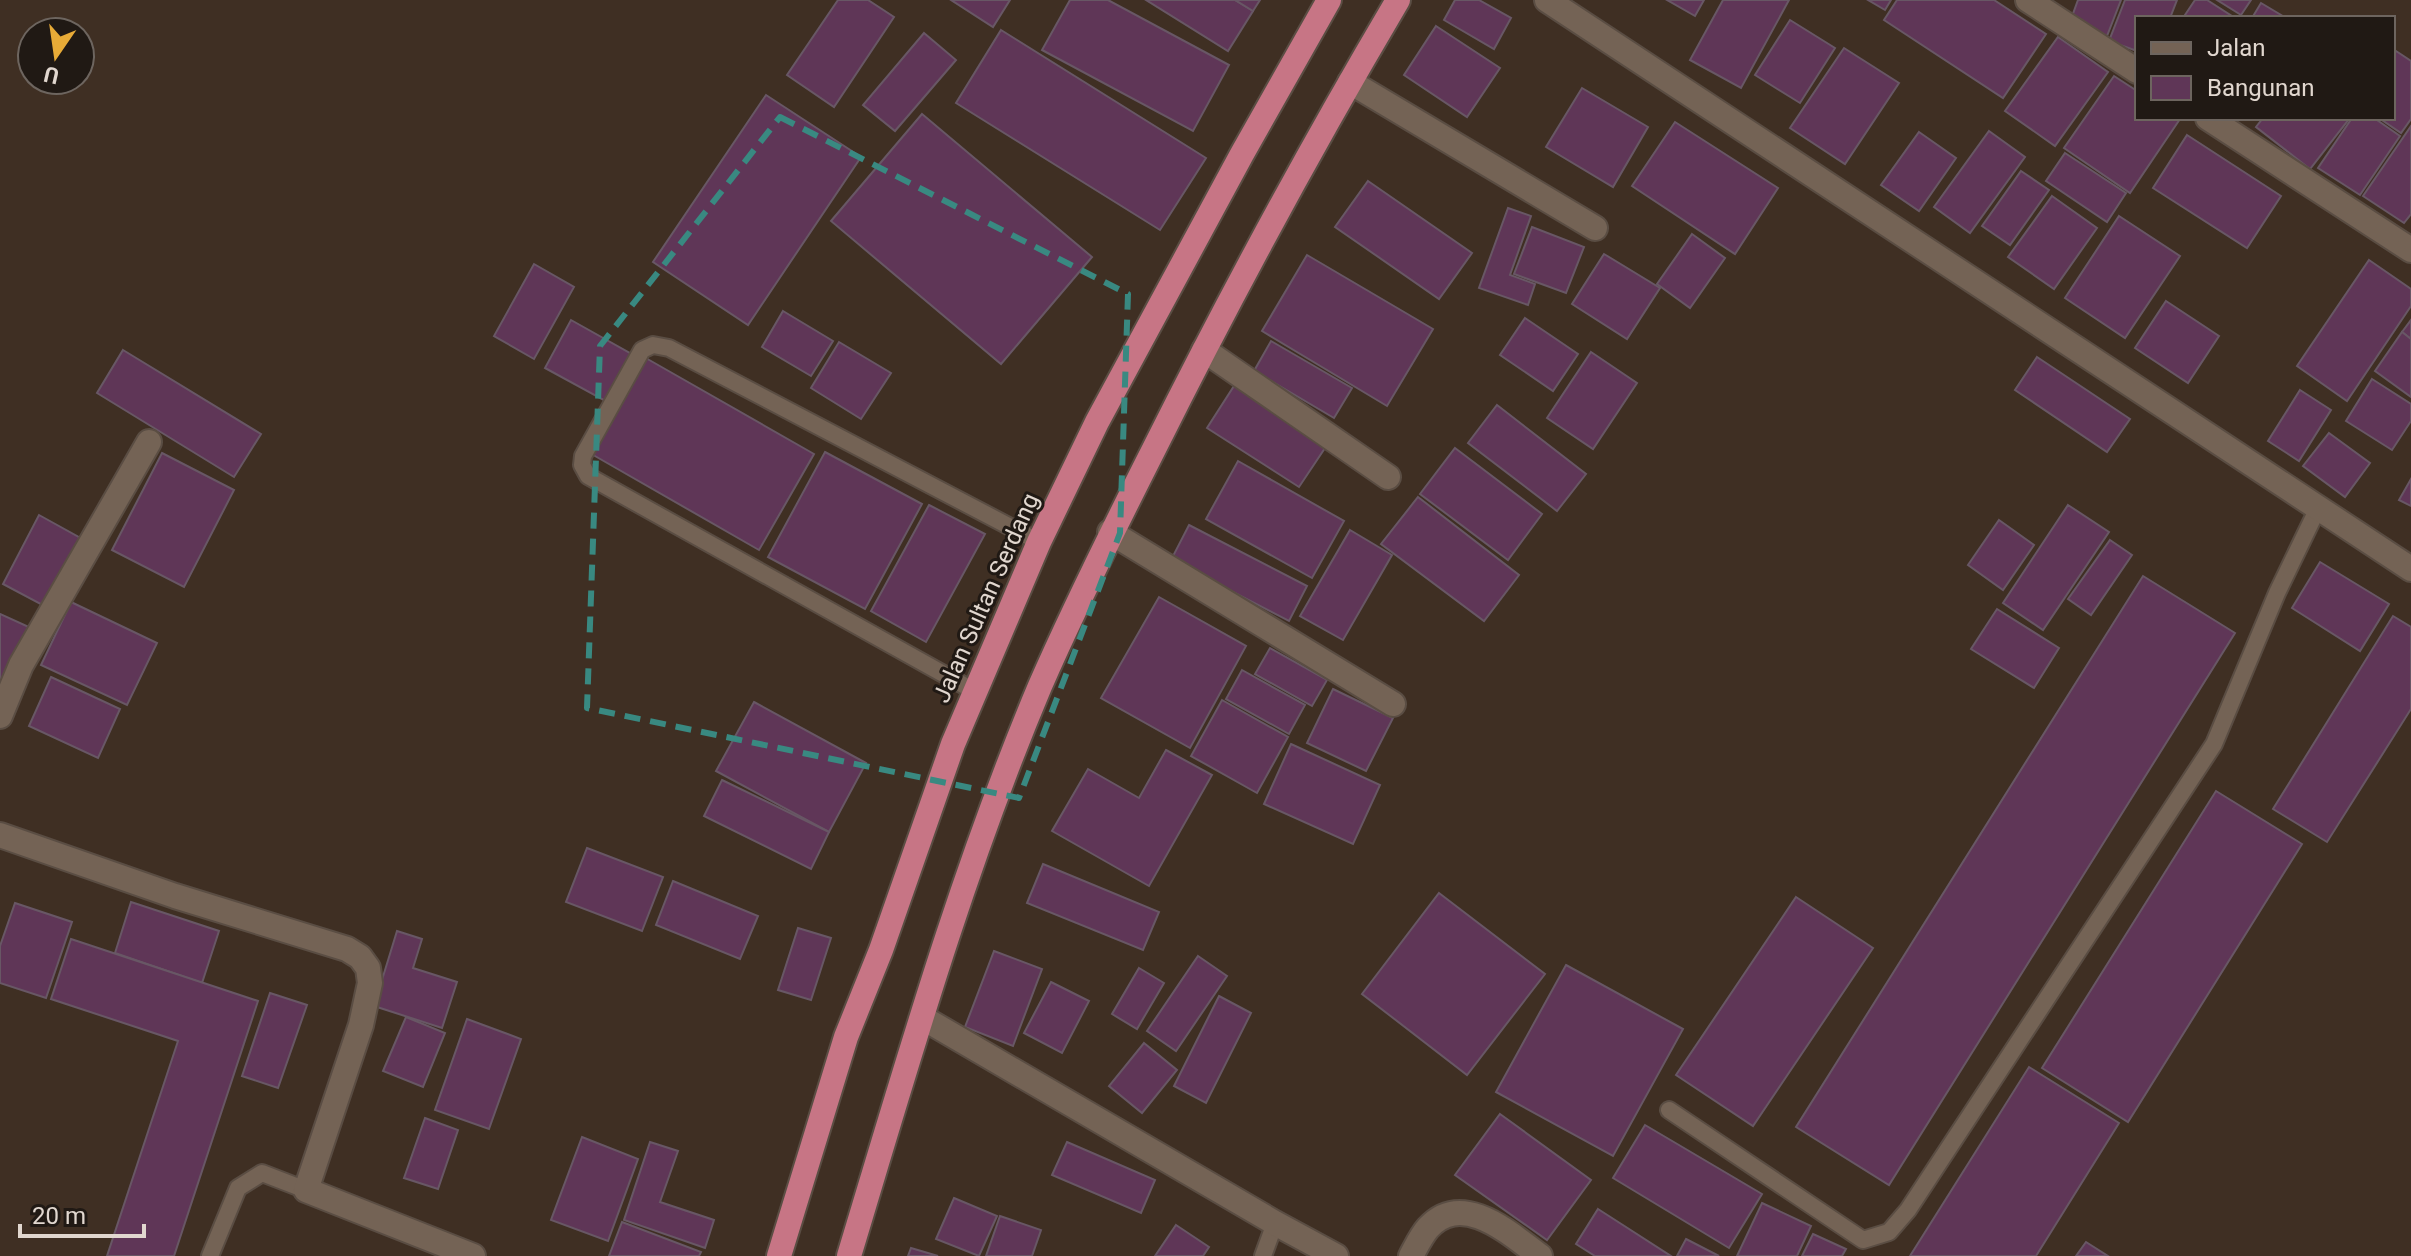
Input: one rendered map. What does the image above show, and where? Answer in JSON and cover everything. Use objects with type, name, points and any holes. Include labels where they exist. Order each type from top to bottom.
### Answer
[{"type":"highway","name":"Jalan Sultan Serdang","points":[[779,1256],[846,1037],[881,950],[974,691],[1039,542],[1105,408],[1329,0]]},
{"type":"highway","points":[[849,1256],[951,920],[1017,744],[1110,532],[1204,350],[1398,0]]},
{"type":"street","points":[[1547,0],[2411,569]]},
{"type":"street","points":[[2028,0],[2135,70]]},
{"type":"street","points":[[1350,82],[1595,228]]},
{"type":"street","points":[[2211,120],[2411,250]]},
{"type":"street","points":[[1204,350],[1388,477]]},
{"type":"street","points":[[0,716],[21,665],[149,442]]},
{"type":"street","points":[[1110,532],[1393,704]]},
{"type":"street","points":[[0,835],[175,896],[347,949],[360,957],[368,968],[370,983],[361,1025],[306,1190],[473,1256]]},
{"type":"street","points":[[923,1018],[1336,1256]]},
{"type":"street","points":[[1411,1256],[1428,1227],[1460,1213],[1475,1214],[1540,1256]]},
{"type":"lane","points":[[974,691],[588,476],[582,465],[583,456],[642,350],[653,345],[669,348],[1039,542]]},
{"type":"lane","points":[[1669,1110],[1863,1240],[1889,1232],[1908,1210],[2214,744],[2277,593],[2318,508]]},
{"type":"lane","points":[[210,1256],[238,1188],[262,1173],[306,1190]]},
{"type":"lane","points":[[1263,1256],[1275,1223]]},
{"type":"highlighted area","points":[[780,117],[1128,294],[1120,533],[1019,798],[587,708],[600,346]]},
{"type":"building","points":[[838,0],[868,0],[894,17],[834,107],[787,75]]},
{"type":"building","points":[[951,0],[1010,0],[993,27]]},
{"type":"building","points":[[1070,0],[1108,0],[1229,65],[1193,131],[1042,50]]},
{"type":"building","points":[[1146,0],[1235,0],[1253,11],[1228,51]]},
{"type":"building","points":[[1235,0],[1260,0],[1253,11]]},
{"type":"building","points":[[1455,0],[1479,0],[1511,18],[1494,49],[1444,20]]},
{"type":"building","points":[[1667,0],[1704,0],[1695,16]]},
{"type":"building","points":[[1723,0],[1789,0],[1741,88],[1690,60]]},
{"type":"building","points":[[1868,0],[1891,0],[1885,10]]},
{"type":"building","points":[[1897,0],[1994,0],[2046,34],[2003,98],[1884,20]]},
{"type":"building","points":[[2078,0],[2121,0],[2107,36],[2070,22]]},
{"type":"building","points":[[2125,0],[2177,0],[2171,16],[2135,16],[2135,50],[2109,41]]},
{"type":"building","points":[[2195,0],[2207,0],[2232,16],[2184,16]]},
{"type":"building","points":[[2217,0],[2251,0],[2241,15]]},
{"type":"building","points":[[2261,3],[2283,16],[2253,16]]},
{"type":"building","points":[[1790,20],[1835,48],[1800,103],[1755,75]]},
{"type":"building","points":[[1436,26],[1500,68],[1467,117],[1404,75]]},
{"type":"building","points":[[1001,30],[1206,158],[1160,230],[956,103]]},
{"type":"building","points":[[924,33],[956,60],[895,131],[863,105]]},
{"type":"building","points":[[2058,37],[2108,72],[2055,146],[2005,111]]},
{"type":"building","points":[[1844,48],[1899,83],[1845,164],[1790,128]]},
{"type":"building","points":[[2395,53],[2411,61],[2411,119],[2401,133],[2382,120],[2395,120]]},
{"type":"building","points":[[2114,76],[2135,90],[2135,120],[2179,120],[2130,193],[2064,148]]},
{"type":"building","points":[[1582,88],[1648,127],[1613,187],[1546,147]]},
{"type":"building","points":[[766,95],[861,157],[748,325],[653,262]]},
{"type":"building","points":[[922,114],[1092,257],[1001,364],[831,221]]},
{"type":"building","points":[[2261,120],[2348,120],[2310,169],[2256,127]]},
{"type":"building","points":[[2351,120],[2377,120],[2400,136],[2360,195],[2318,168]]},
{"type":"building","points":[[1675,122],[1778,188],[1735,254],[1632,186]]},
{"type":"building","points":[[2411,126],[2411,214],[2404,223],[2363,196]]},
{"type":"building","points":[[1989,131],[2025,157],[1970,233],[1934,207]]},
{"type":"building","points":[[1919,132],[1956,158],[1919,211],[1881,185]]},
{"type":"building","points":[[2187,135],[2281,196],[2247,248],[2153,188]]},
{"type":"building","points":[[2065,153],[2126,193],[2107,222],[2046,181]]},
{"type":"building","points":[[2021,171],[2049,190],[2010,245],[1982,226]]},
{"type":"building","points":[[1368,181],[1472,253],[1439,299],[1335,227]]},
{"type":"building","points":[[2052,196],[2097,228],[2054,289],[2008,257]]},
{"type":"building","points":[[1508,208],[1531,216],[1510,275],[1535,284],[1528,305],[1479,288]]},
{"type":"building","points":[[2119,216],[2180,256],[2125,338],[2065,298]]},
{"type":"building","points":[[1532,227],[1584,247],[1566,293],[1514,274]]},
{"type":"building","points":[[1692,234],[1725,258],[1690,308],[1657,284]]},
{"type":"building","points":[[1604,254],[1660,288],[1627,339],[1572,304]]},
{"type":"building","points":[[1307,255],[1433,329],[1387,406],[1262,331]]},
{"type":"building","points":[[2369,260],[2411,289],[2411,306],[2347,401],[2297,366]]},
{"type":"building","points":[[534,264],[574,287],[534,359],[494,336]]},
{"type":"building","points":[[2166,301],[2219,336],[2188,383],[2135,348]]},
{"type":"building","points":[[783,311],[833,341],[811,376],[762,347]]},
{"type":"building","points":[[1525,318],[1578,354],[1553,391],[1500,355]]},
{"type":"building","points":[[571,320],[635,356],[609,403],[545,368]]},
{"type":"building","points":[[2411,320],[2411,339],[2402,332]]},
{"type":"building","points":[[2402,332],[2411,339],[2411,397],[2375,371]]},
{"type":"building","points":[[1271,341],[1352,388],[1334,418],[1254,371]]},
{"type":"building","points":[[839,342],[891,373],[861,419],[811,388]]},
{"type":"building","points":[[123,350],[261,434],[234,477],[97,393]]},
{"type":"building","points":[[1591,352],[1637,383],[1593,449],[1547,418]]},
{"type":"building","points":[[644,357],[814,454],[759,550],[588,452]]},
{"type":"building","points":[[2037,357],[2130,419],[2107,452],[2015,390]]},
{"type":"building","points":[[2372,379],[2411,404],[2411,421],[2392,450],[2346,421]]},
{"type":"building","points":[[1234,386],[1327,445],[1299,487],[1207,428]]},
{"type":"building","points":[[2300,390],[2331,410],[2299,461],[2268,441]]},
{"type":"building","points":[[1497,405],[1586,474],[1557,511],[1468,443]]},
{"type":"building","points":[[2329,433],[2370,463],[2345,497],[2303,466]]},
{"type":"building","points":[[1455,448],[1542,514],[1508,560],[1420,494]]},
{"type":"building","points":[[825,452],[922,504],[865,609],[768,557]]},
{"type":"building","points":[[162,453],[234,490],[184,587],[112,550]]},
{"type":"building","points":[[1238,461],[1344,521],[1312,578],[1206,519]]},
{"type":"building","points":[[2411,479],[2411,506],[2399,500]]},
{"type":"building","points":[[1418,497],[1519,575],[1484,621],[1381,544]]},
{"type":"building","points":[[929,505],[985,534],[926,642],[871,611]]},
{"type":"building","points":[[2068,505],[2109,532],[2043,630],[2003,603]]},
{"type":"building","points":[[39,515],[84,540],[48,608],[3,584]]},
{"type":"building","points":[[1999,520],[2034,545],[2003,590],[1968,565]]},
{"type":"building","points":[[1189,525],[1307,586],[1289,621],[1171,560]]},
{"type":"building","points":[[1350,530],[1392,555],[1343,640],[1300,616]]},
{"type":"building","points":[[2110,540],[2132,555],[2091,615],[2068,599]]},
{"type":"building","points":[[2320,562],[2389,604],[2360,651],[2292,608]]},
{"type":"building","points":[[2143,576],[2235,633],[1889,1185],[1796,1127]]},
{"type":"building","points":[[1159,597],[1246,646],[1190,748],[1101,698]]},
{"type":"building","points":[[71,602],[157,643],[127,705],[41,665]]},
{"type":"building","points":[[1997,609],[2059,648],[2034,688],[1971,649]]},
{"type":"building","points":[[0,614],[31,628],[0,693]]},
{"type":"building","points":[[2393,616],[2411,627],[2411,709],[2327,842],[2273,809]]},
{"type":"building","points":[[1270,648],[1327,680],[1312,706],[1255,674]]},
{"type":"building","points":[[1242,670],[1305,705],[1289,734],[1226,699]]},
{"type":"building","points":[[51,677],[120,709],[98,758],[29,726]]},
{"type":"building","points":[[1333,689],[1393,718],[1366,771],[1307,743]]},
{"type":"building","points":[[1222,700],[1288,737],[1257,793],[1191,756]]},
{"type":"building","points":[[754,702],[866,763],[829,832],[716,771]]},
{"type":"building","points":[[1291,744],[1380,785],[1353,844],[1264,804]]},
{"type":"building","points":[[1166,750],[1212,775],[1149,886],[1052,831],[1088,769],[1139,798]]},
{"type":"building","points":[[722,780],[829,832],[811,869],[704,816]]},
{"type":"building","points":[[2216,791],[2302,844],[2128,1122],[2042,1068]]},
{"type":"building","points":[[587,848],[663,877],[642,931],[566,902]]},
{"type":"building","points":[[1043,864],[1159,912],[1143,950],[1027,903]]},
{"type":"building","points":[[673,881],[758,916],[740,959],[656,925]]},
{"type":"building","points":[[1439,893],[1545,974],[1467,1075],[1362,994]]},
{"type":"building","points":[[1796,897],[1873,948],[1753,1126],[1676,1075]]},
{"type":"building","points":[[131,902],[219,931],[202,983],[115,953]]},
{"type":"building","points":[[15,903],[72,922],[46,998],[0,983],[0,946]]},
{"type":"building","points":[[798,928],[831,938],[811,1000],[778,990]]},
{"type":"building","points":[[397,931],[422,939],[413,968],[457,982],[442,1028],[374,1006]]},
{"type":"building","points":[[71,939],[258,1001],[174,1256],[107,1256],[178,1041],[51,999]]},
{"type":"building","points":[[994,951],[1042,969],[1013,1046],[965,1027]]},
{"type":"building","points":[[1198,956],[1227,976],[1176,1051],[1147,1031]]},
{"type":"building","points":[[1566,965],[1683,1029],[1613,1156],[1496,1092]]},
{"type":"building","points":[[1139,968],[1164,983],[1137,1029],[1112,1014]]},
{"type":"building","points":[[1051,982],[1089,1001],[1062,1053],[1024,1033]]},
{"type":"building","points":[[270,993],[307,1005],[278,1088],[242,1076]]},
{"type":"building","points":[[1219,996],[1251,1013],[1206,1103],[1174,1086]]},
{"type":"building","points":[[406,1017],[445,1033],[423,1087],[383,1071]]},
{"type":"building","points":[[467,1019],[521,1039],[489,1129],[435,1110]]},
{"type":"building","points":[[1144,1043],[1177,1070],[1142,1113],[1109,1086]]},
{"type":"building","points":[[2029,1067],[2119,1123],[2036,1256],[1910,1256]]},
{"type":"building","points":[[1500,1114],[1591,1180],[1547,1240],[1455,1175]]},
{"type":"building","points":[[425,1118],[458,1130],[438,1189],[404,1178]]},
{"type":"building","points":[[1645,1125],[1762,1194],[1729,1248],[1613,1178]]},
{"type":"building","points":[[582,1137],[638,1159],[608,1241],[551,1220]]},
{"type":"building","points":[[650,1142],[678,1151],[660,1202],[714,1220],[705,1248],[624,1220]]},
{"type":"building","points":[[1067,1142],[1155,1180],[1141,1213],[1052,1175]]},
{"type":"building","points":[[954,1198],[997,1216],[979,1256],[936,1239]]},
{"type":"building","points":[[1762,1203],[1811,1226],[1797,1256],[1737,1256]]},
{"type":"building","points":[[1598,1209],[1671,1256],[1595,1256],[1576,1244]]},
{"type":"building","points":[[1000,1216],[1041,1230],[1032,1256],[986,1256]]},
{"type":"building","points":[[622,1222],[701,1252],[699,1256],[609,1256]]},
{"type":"building","points":[[1176,1225],[1209,1247],[1203,1256],[1155,1256]]},
{"type":"building","points":[[1813,1234],[1846,1249],[1842,1256],[1802,1256]]},
{"type":"building","points":[[1686,1239],[1719,1256],[1677,1256]]},
{"type":"building","points":[[2086,1242],[2108,1256],[2076,1256]]},
{"type":"building","points":[[911,1248],[938,1256],[908,1256]]}]
